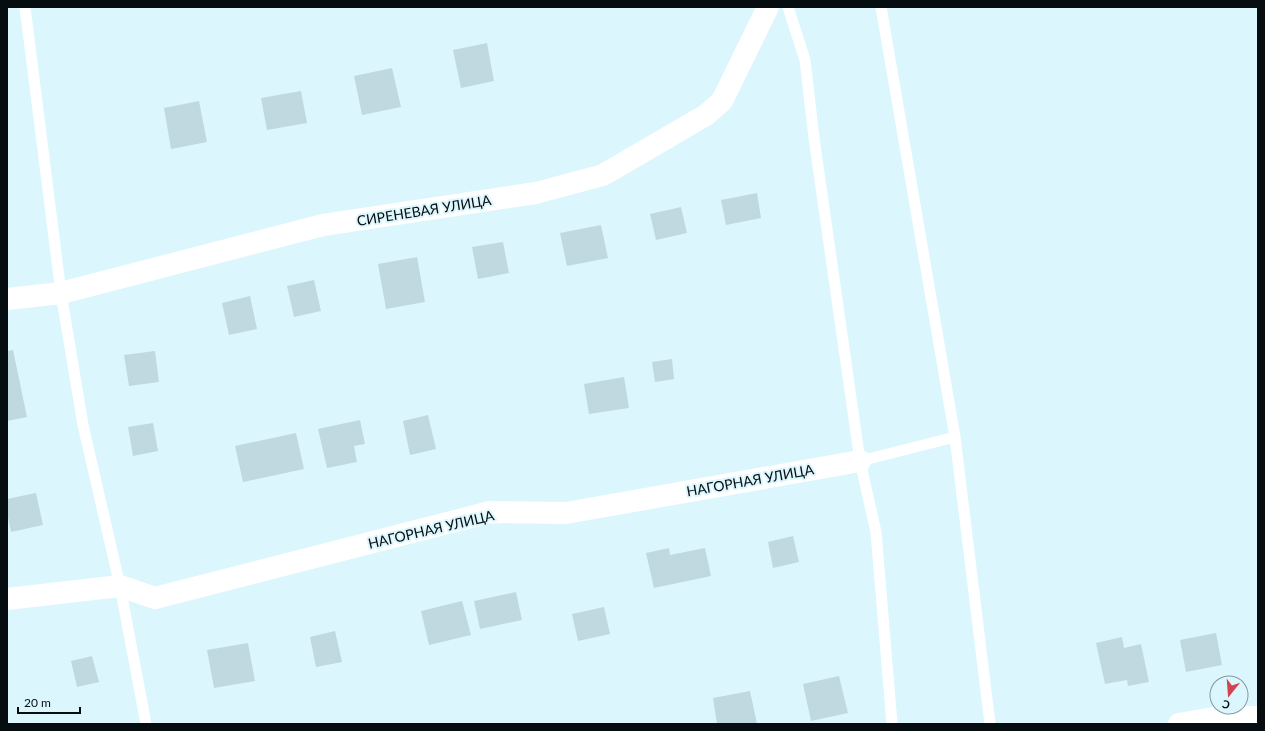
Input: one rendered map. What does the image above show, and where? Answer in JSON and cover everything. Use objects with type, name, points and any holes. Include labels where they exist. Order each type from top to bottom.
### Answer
[{"type":"street","name":"СИРЕНЕВАЯ УЛИЦА","points":[[7,299],[62,293],[323,225],[536,193],[603,175],[706,115],[722,101],[768,7]]},
{"type":"street","name":"НАГОРНАЯ УЛИЦА","points":[[7,599],[120,586],[155,598],[490,512],[566,513],[860,461]]},
{"type":"street","points":[[1179,724],[1219,717],[1258,717]]},
{"type":"lane","points":[[25,7],[62,293],[83,425],[120,586],[146,724]]},
{"type":"lane","points":[[788,7],[805,60],[814,138],[860,461],[876,532],[892,724]]},
{"type":"lane","points":[[881,7],[955,437],[990,724]]},
{"type":"lane","points":[[860,461],[955,437]]},
{"type":"building","points":[[487,43],[494,81],[461,88],[453,50]]},
{"type":"building","points":[[392,68],[401,107],[362,115],[354,76]]},
{"type":"building","points":[[301,91],[307,123],[267,130],[261,98]]},
{"type":"building","points":[[199,101],[207,142],[171,149],[164,108]]},
{"type":"building","points":[[757,193],[761,218],[726,225],[721,200]]},
{"type":"building","points":[[681,207],[687,233],[656,240],[650,214]]},
{"type":"building","points":[[601,225],[608,258],[567,266],[560,233]]},
{"type":"building","points":[[503,242],[509,273],[478,279],[472,247]]},
{"type":"building","points":[[417,257],[425,302],[386,309],[378,264]]},
{"type":"building","points":[[314,280],[321,311],[294,317],[287,286]]},
{"type":"building","points":[[250,296],[257,329],[229,335],[222,303]]},
{"type":"building","points":[[13,350],[27,417],[7,421],[7,351]]},
{"type":"building","points":[[155,351],[159,382],[129,386],[124,355]]},
{"type":"building","points":[[672,359],[674,379],[655,382],[652,362]]},
{"type":"building","points":[[624,377],[629,408],[589,414],[584,384]]},
{"type":"building","points":[[428,415],[436,449],[410,455],[403,421]]},
{"type":"building","points":[[360,420],[365,444],[354,446],[357,462],[327,468],[318,429]]},
{"type":"building","points":[[153,423],[158,451],[133,456],[128,427]]},
{"type":"building","points":[[296,433],[304,469],[243,482],[235,446]]},
{"type":"building","points":[[36,493],[43,525],[11,532],[7,513],[7,499]]},
{"type":"building","points":[[793,536],[799,562],[773,568],[768,542]]},
{"type":"building","points":[[669,548],[670,555],[705,548],[711,576],[654,588],[646,553]]},
{"type":"building","points":[[516,592],[522,620],[480,629],[474,601]]},
{"type":"building","points":[[462,601],[471,635],[429,645],[421,611]]},
{"type":"building","points":[[604,607],[610,634],[578,641],[572,614]]},
{"type":"building","points":[[335,631],[342,662],[316,667],[310,637]]},
{"type":"building","points":[[1216,633],[1222,665],[1186,672],[1180,640]]},
{"type":"building","points":[[1122,637],[1124,648],[1141,644],[1149,682],[1128,686],[1127,680],[1105,684],[1096,643]]},
{"type":"building","points":[[248,643],[255,681],[214,688],[207,650]]},
{"type":"building","points":[[92,656],[99,682],[77,687],[71,661]]},
{"type":"building","points":[[839,676],[848,713],[811,721],[803,684]]},
{"type":"building","points":[[750,691],[757,724],[717,724],[713,698]]}]
